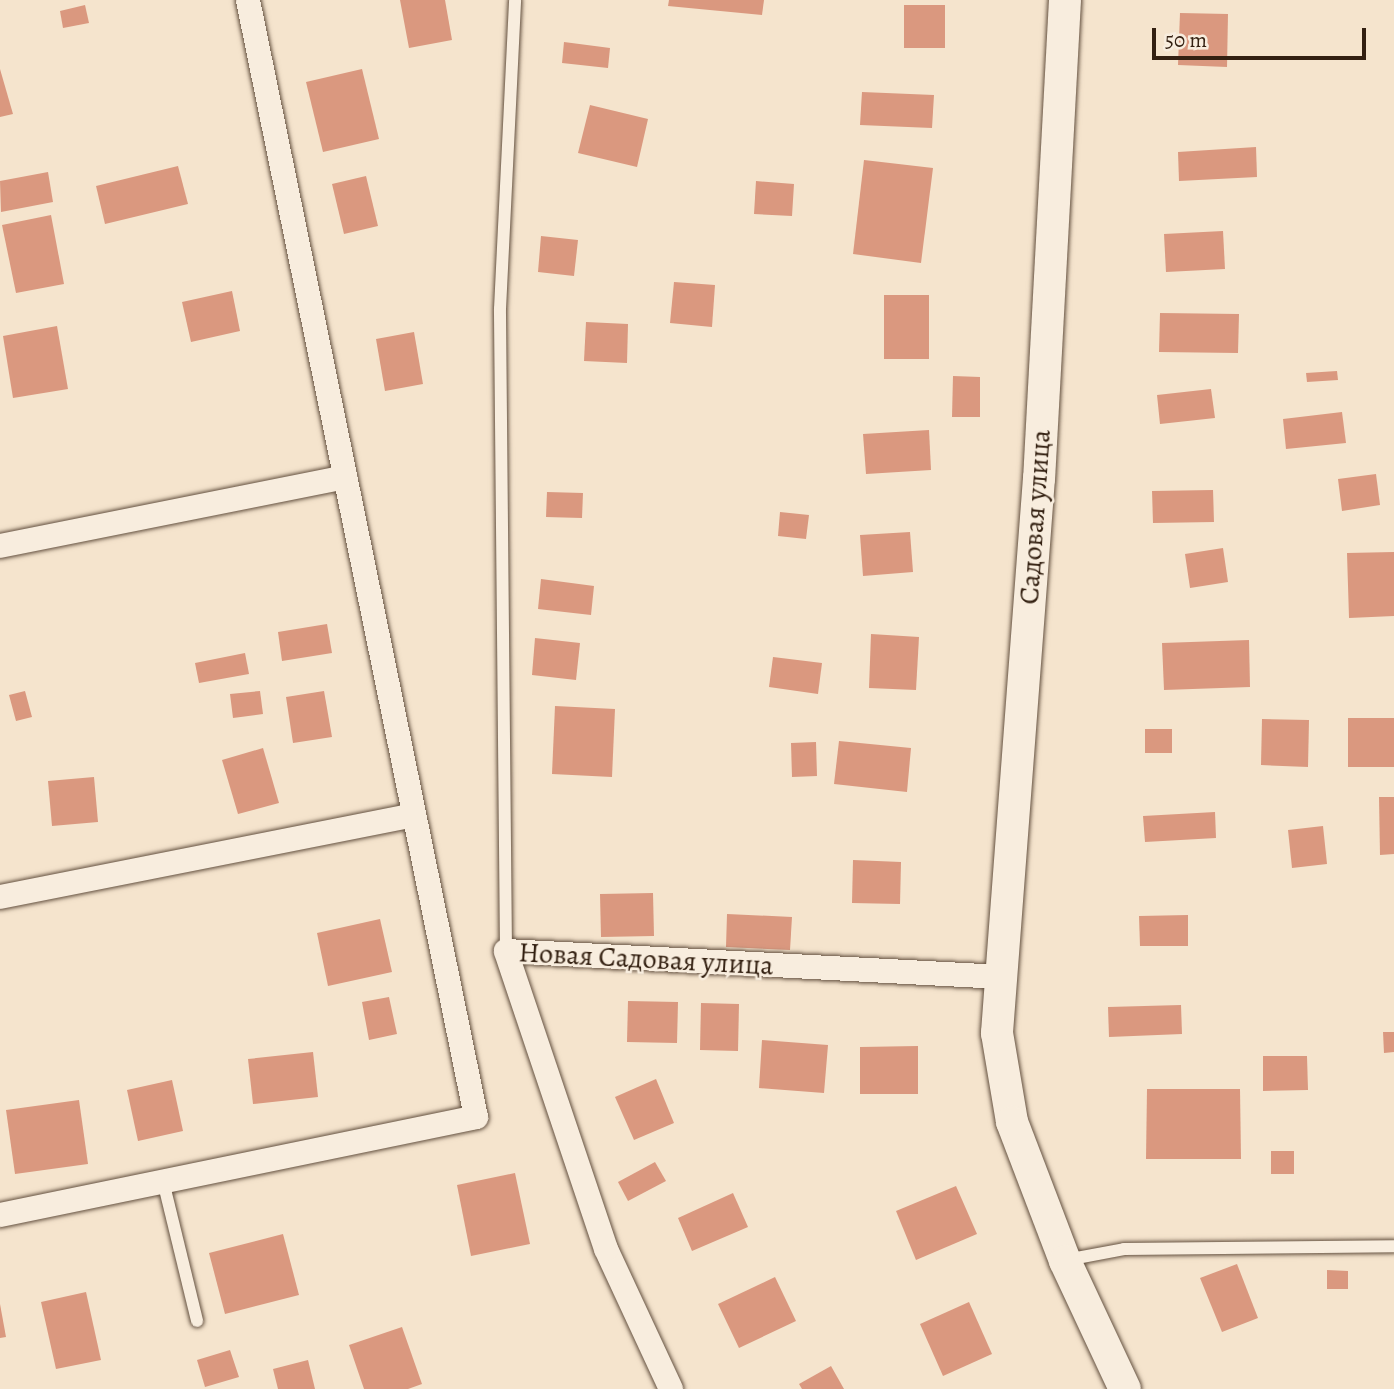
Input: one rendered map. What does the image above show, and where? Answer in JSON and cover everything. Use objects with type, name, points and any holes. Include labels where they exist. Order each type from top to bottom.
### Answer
[{"type":"street","points":[[0,1215],[476,1117],[248,0]]},
{"type":"street","name":"Садовая улица","points":[[1065,0],[1039,478],[997,1033],[1012,1122],[1065,1261]]},
{"type":"street","points":[[0,546],[345,477]]},
{"type":"street","points":[[0,897],[414,815]]},
{"type":"street","name":"Новая Садовая улица","points":[[671,1389],[606,1249],[506,951],[1001,977]]},
{"type":"street","points":[[1065,1261],[1125,1389]]},
{"type":"lane","points":[[506,951],[500,309],[515,0]]},
{"type":"lane","points":[[163,1181],[197,1321]]},
{"type":"lane","points":[[1065,1261],[1124,1249],[1394,1246]]},
{"type":"building","points":[[400,0],[445,0],[452,40],[409,48]]},
{"type":"building","points":[[669,0],[764,0],[762,15],[668,6]]},
{"type":"building","points":[[85,5],[89,23],[63,28],[60,11]]},
{"type":"building","points":[[904,5],[945,5],[945,48],[904,48]]},
{"type":"building","points":[[1180,13],[1228,14],[1227,67],[1178,65]]},
{"type":"building","points":[[564,42],[610,48],[608,68],[562,63]]},
{"type":"building","points":[[0,69],[13,114],[0,117]]},
{"type":"building","points":[[362,69],[379,139],[323,152],[306,82]]},
{"type":"building","points":[[862,92],[934,95],[932,128],[860,125]]},
{"type":"building","points":[[590,105],[648,119],[637,167],[578,153]]},
{"type":"building","points":[[1256,147],[1257,177],[1179,181],[1178,152]]},
{"type":"building","points":[[864,160],[933,168],[921,263],[853,254]]},
{"type":"building","points":[[178,166],[188,204],[105,224],[96,186]]},
{"type":"building","points":[[48,172],[53,202],[1,212],[0,181]]},
{"type":"building","points":[[366,176],[378,226],[344,234],[332,184]]},
{"type":"building","points":[[756,181],[794,184],[792,216],[754,214]]},
{"type":"building","points":[[51,215],[64,284],[16,293],[2,225]]},
{"type":"building","points":[[1223,231],[1225,269],[1166,272],[1164,234]]},
{"type":"building","points":[[541,236],[578,240],[574,276],[538,272]]},
{"type":"building","points":[[674,282],[715,285],[712,327],[670,323]]},
{"type":"building","points":[[232,291],[240,331],[191,342],[182,302]]},
{"type":"building","points":[[884,295],[929,295],[929,359],[884,359]]},
{"type":"building","points":[[1160,313],[1239,314],[1238,353],[1159,352]]},
{"type":"building","points":[[586,322],[628,324],[627,363],[584,361]]},
{"type":"building","points":[[57,326],[68,389],[13,398],[3,336]]},
{"type":"building","points":[[414,332],[423,384],[385,391],[376,339]]},
{"type":"building","points":[[1337,371],[1338,380],[1307,382],[1306,373]]},
{"type":"building","points":[[953,376],[980,377],[980,417],[952,417]]},
{"type":"building","points":[[1211,389],[1215,418],[1160,424],[1157,395]]},
{"type":"building","points":[[1342,412],[1346,443],[1286,449],[1283,419]]},
{"type":"building","points":[[929,430],[931,470],[866,474],[863,434]]},
{"type":"building","points":[[1376,474],[1380,505],[1342,511],[1338,479]]},
{"type":"building","points":[[1213,490],[1214,522],[1153,523],[1152,491]]},
{"type":"building","points":[[547,492],[583,493],[582,518],[546,517]]},
{"type":"building","points":[[780,512],[809,515],[806,539],[778,536]]},
{"type":"building","points":[[910,532],[913,572],[863,576],[860,535]]},
{"type":"building","points":[[1223,548],[1228,582],[1190,588],[1185,554]]},
{"type":"building","points":[[1394,552],[1394,616],[1349,618],[1347,553]]},
{"type":"building","points":[[541,579],[594,586],[591,615],[538,609]]},
{"type":"building","points":[[327,624],[332,653],[282,661],[278,632]]},
{"type":"building","points":[[871,634],[919,637],[916,690],[869,688]]},
{"type":"building","points":[[535,638],[580,643],[576,680],[532,675]]},
{"type":"building","points":[[1249,640],[1250,687],[1164,690],[1162,643]]},
{"type":"building","points":[[245,653],[249,674],[199,683],[195,663]]},
{"type":"building","points":[[773,657],[822,663],[818,694],[769,687]]},
{"type":"building","points":[[25,691],[32,717],[16,721],[9,695]]},
{"type":"building","points":[[260,691],[263,714],[233,718],[230,694]]},
{"type":"building","points":[[324,691],[332,737],[293,743],[286,697]]},
{"type":"building","points":[[555,706],[615,709],[612,777],[552,774]]},
{"type":"building","points":[[1348,718],[1394,718],[1394,767],[1348,767]]},
{"type":"building","points":[[1262,719],[1309,720],[1308,767],[1261,765]]},
{"type":"building","points":[[1145,729],[1172,729],[1172,753],[1145,753]]},
{"type":"building","points":[[839,741],[911,748],[907,792],[834,784]]},
{"type":"building","points":[[816,742],[817,776],[792,777],[791,743]]},
{"type":"building","points":[[263,748],[279,803],[238,814],[222,760]]},
{"type":"building","points":[[94,777],[98,822],[52,826],[48,781]]},
{"type":"building","points":[[1379,797],[1394,797],[1394,854],[1380,855]]},
{"type":"building","points":[[1215,812],[1216,838],[1145,842],[1143,816]]},
{"type":"building","points":[[1323,826],[1327,864],[1292,868],[1288,830]]},
{"type":"building","points":[[853,860],[901,862],[900,904],[852,903]]},
{"type":"building","points":[[653,893],[654,936],[601,937],[600,894]]},
{"type":"building","points":[[727,914],[792,917],[790,950],[726,947]]},
{"type":"building","points":[[1188,915],[1188,946],[1140,946],[1139,916]]},
{"type":"building","points":[[380,919],[392,972],[328,986],[317,933]]},
{"type":"building","points":[[389,997],[397,1034],[369,1040],[362,1002]]},
{"type":"building","points":[[628,1001],[678,1002],[677,1043],[627,1042]]},
{"type":"building","points":[[701,1003],[739,1004],[738,1051],[700,1050]]},
{"type":"building","points":[[1181,1005],[1182,1034],[1109,1037],[1108,1007]]},
{"type":"building","points":[[1383,1032],[1394,1032],[1394,1052],[1384,1053]]},
{"type":"building","points":[[762,1040],[828,1045],[824,1093],[759,1088]]},
{"type":"building","points":[[918,1046],[918,1094],[860,1094],[860,1047]]},
{"type":"building","points":[[313,1052],[318,1097],[253,1104],[248,1059]]},
{"type":"building","points":[[1263,1056],[1307,1056],[1308,1090],[1263,1091]]},
{"type":"building","points":[[656,1079],[674,1123],[634,1140],[615,1097]]},
{"type":"building","points":[[172,1080],[183,1131],[138,1141],[127,1090]]},
{"type":"building","points":[[1147,1089],[1240,1089],[1241,1159],[1146,1159]]},
{"type":"building","points":[[79,1100],[88,1164],[15,1174],[6,1110]]},
{"type":"building","points":[[1271,1151],[1294,1151],[1294,1174],[1271,1174]]},
{"type":"building","points":[[655,1162],[666,1181],[628,1201],[618,1182]]},
{"type":"building","points":[[515,1173],[530,1244],[471,1256],[457,1185]]},
{"type":"building","points":[[956,1186],[977,1234],[916,1260],[896,1211]]},
{"type":"building","points":[[733,1193],[748,1227],[692,1251],[678,1218]]},
{"type":"building","points":[[283,1234],[299,1295],[225,1314],[209,1253]]},
{"type":"building","points":[[1237,1264],[1258,1318],[1222,1332],[1200,1278]]},
{"type":"building","points":[[1327,1270],[1348,1271],[1348,1289],[1327,1289]]},
{"type":"building","points":[[775,1277],[796,1321],[739,1348],[718,1304]]},
{"type":"building","points":[[86,1292],[101,1360],[56,1369],[41,1302]]},
{"type":"building","points":[[969,1302],[992,1354],[943,1376],[920,1324]]},
{"type":"building","points":[[0,1304],[6,1337],[0,1338]]},
{"type":"building","points":[[402,1327],[422,1384],[408,1389],[364,1389],[349,1345]]},
{"type":"building","points":[[230,1350],[239,1377],[205,1387],[197,1360]]},
{"type":"building","points":[[308,1360],[315,1389],[278,1389],[273,1369]]},
{"type":"building","points":[[831,1366],[844,1389],[802,1389],[799,1384]]}]
